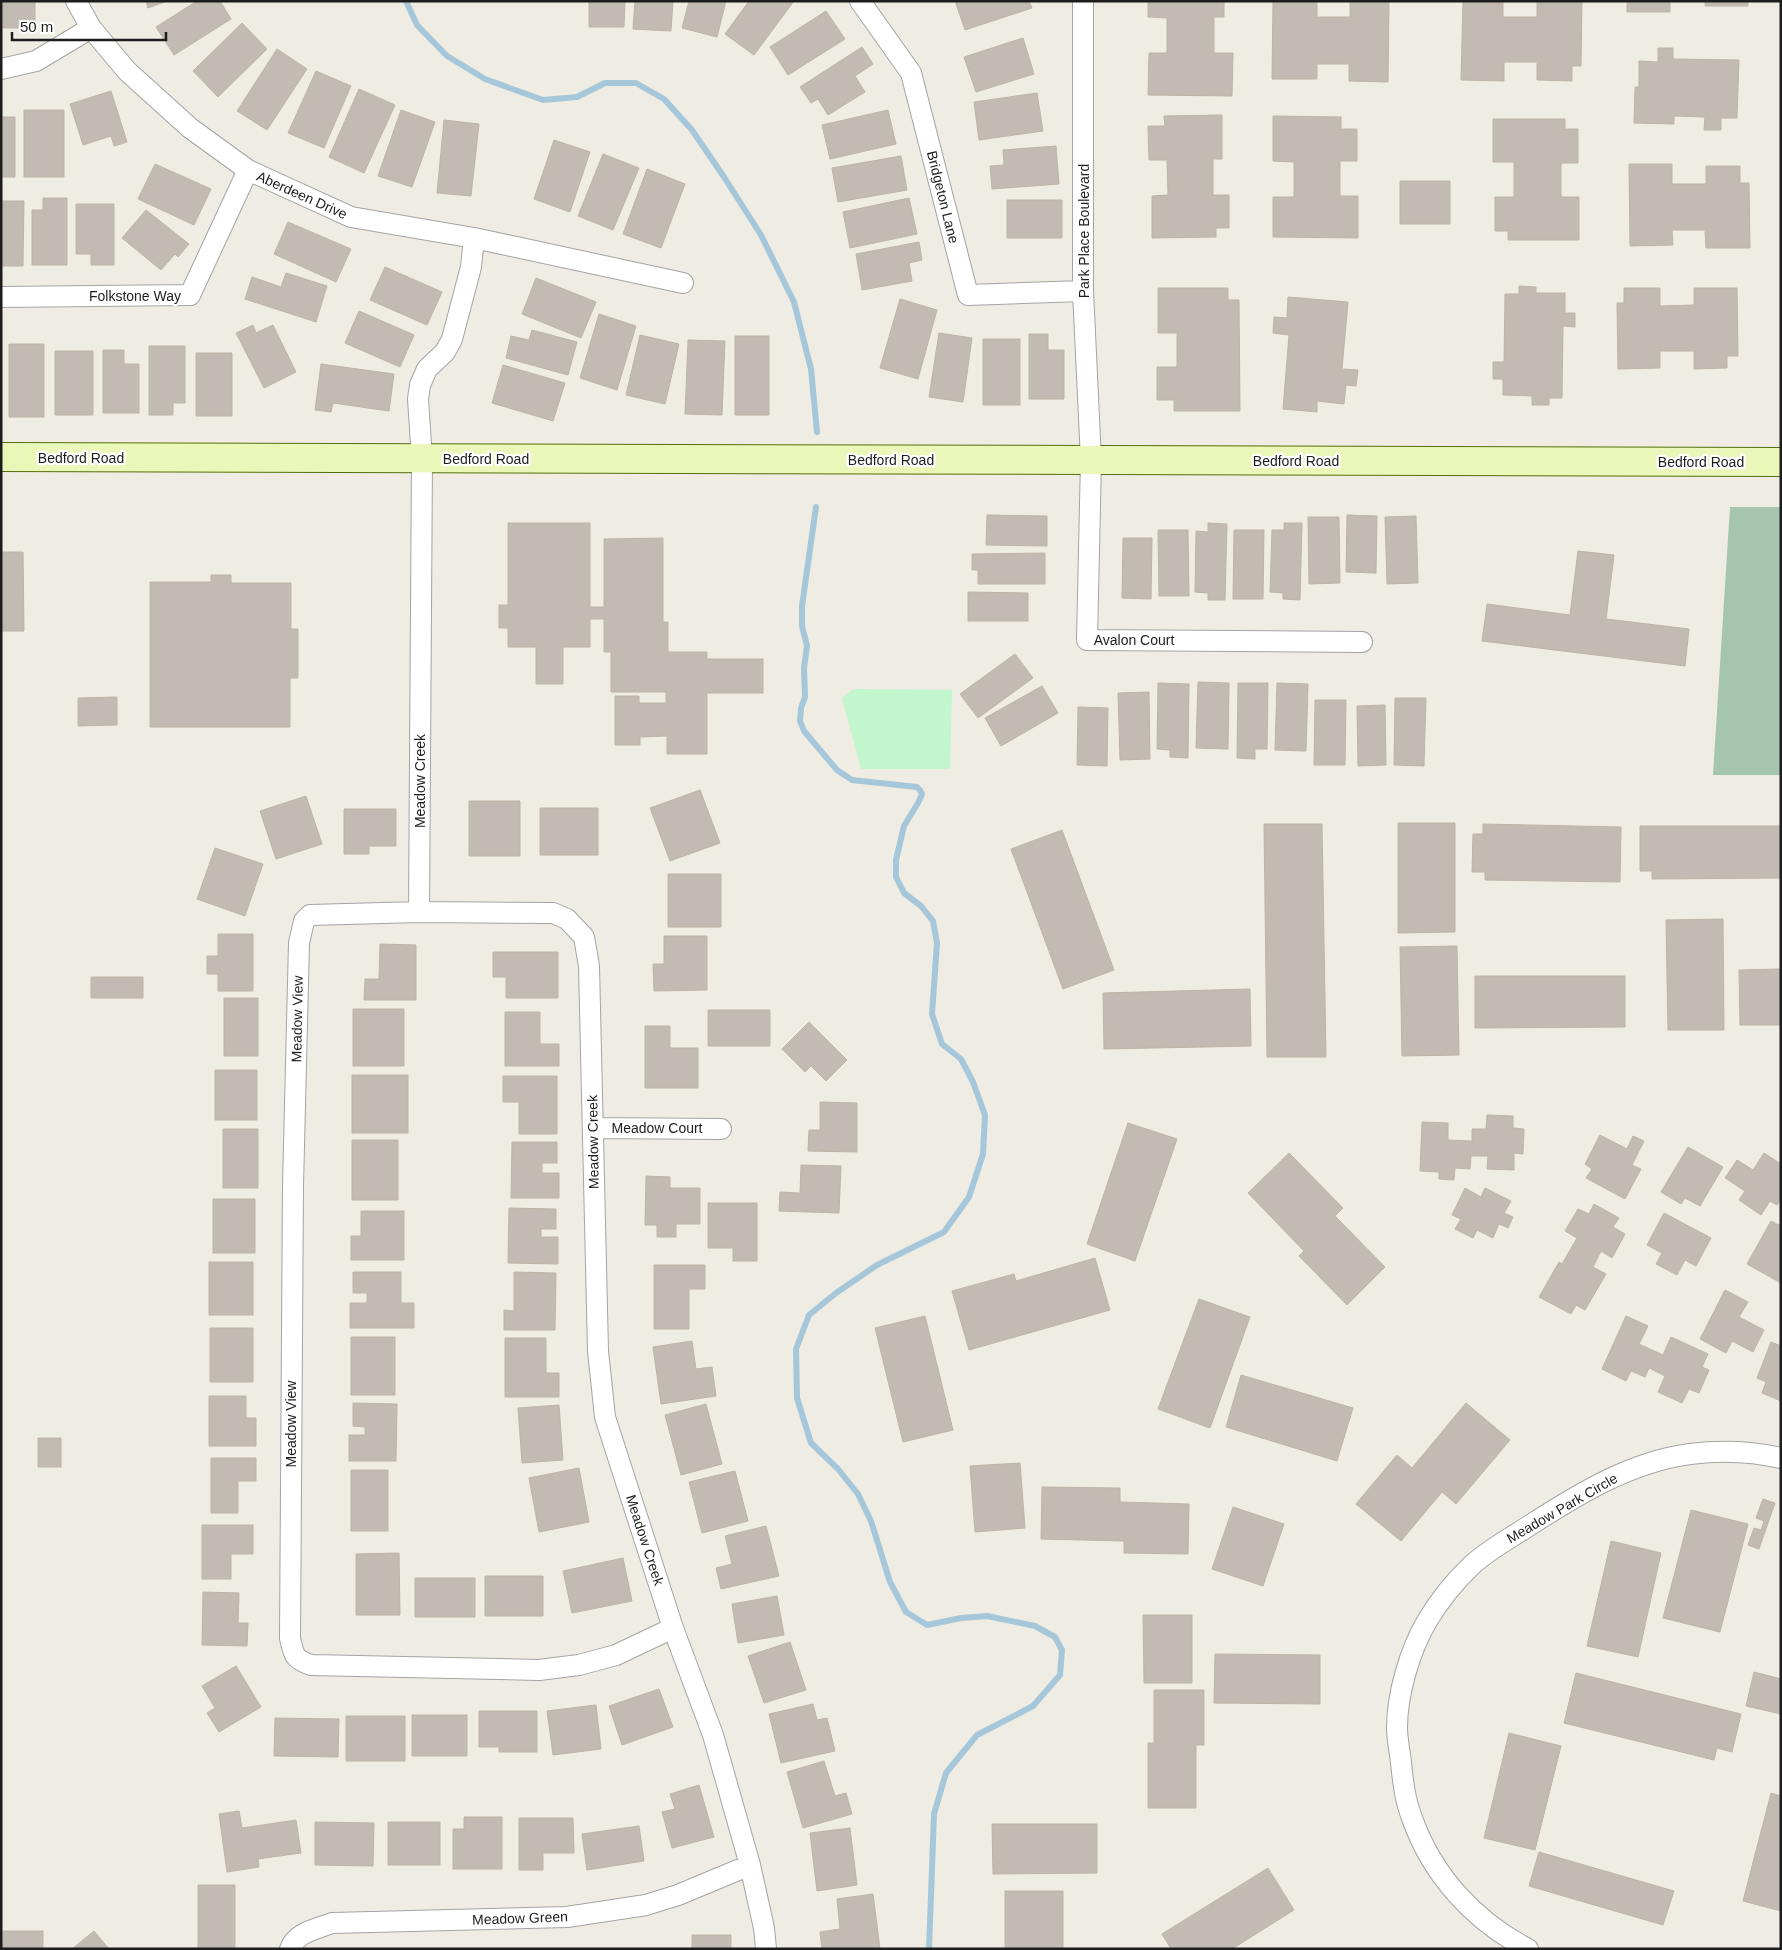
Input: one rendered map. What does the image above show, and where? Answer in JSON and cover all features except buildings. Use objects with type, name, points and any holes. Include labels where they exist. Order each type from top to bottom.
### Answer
[{"type":"main road","name":"Bedford Road","points":[[1,458],[1781,462]]},
{"type":"street","name":"Aberdeen Drive","points":[[76,1],[91,28],[127,71],[190,128],[248,170],[350,217],[474,238],[682,284]]},
{"type":"street","name":"Bridgeton Lane","points":[[860,1],[911,73],[968,295],[1083,291]]},
{"type":"street","name":"Park Place Boulevard","points":[[1083,1],[1083,291],[1091,460]]},
{"type":"street","points":[[1,69],[36,61],[91,28]]},
{"type":"street","name":"Folkstone Way","points":[[1,297],[190,296],[248,170]]},
{"type":"street","name":"Meadow Creek","points":[[474,238],[471,267],[452,339],[445,352],[427,369],[420,385],[418,398],[422,459],[419,912],[552,913],[567,919],[584,937],[589,966],[598,1351],[605,1417],[673,1628],[713,1735],[750,1865],[764,1928],[766,1949]]},
{"type":"street","name":"Avalon Court","points":[[1091,460],[1087,640],[1362,642]]},
{"type":"street","name":"Meadow View","points":[[419,912],[310,915],[304,921],[299,943],[293,1186],[290,1638],[293,1654],[298,1660],[312,1665],[539,1670],[579,1665],[616,1655],[673,1628]]},
{"type":"street","name":"Meadow Court","points":[[593,1128],[721,1129]]},
{"type":"street","name":"Meadow Park Circle","points":[[1528,1949],[1481,1919],[1452,1889],[1426,1849],[1411,1818],[1405,1793],[1397,1727],[1402,1687],[1414,1648],[1427,1620],[1445,1595],[1473,1564],[1553,1510],[1622,1473],[1688,1454],[1730,1451],[1765,1454],[1781,1458]]},
{"type":"street","name":"Meadow Green","points":[[290,1949],[293,1941],[300,1935],[332,1923],[567,1917],[646,1905],[678,1895],[750,1865]]},
{"type":"green space","points":[[1730,507],[1781,507],[1781,775],[1713,775]]},
{"type":"green space","points":[[854,689],[952,690],[950,769],[861,769],[842,698]]},
{"type":"waterway","points":[[406,1],[417,25],[447,56],[485,79],[543,100],[577,97],[605,83],[636,83],[664,99],[692,130],[724,177],[761,235],[794,302],[811,369],[817,432]]},
{"type":"waterway","points":[[816,507],[802,606],[802,626],[807,646],[804,668],[805,697],[801,708],[800,721],[804,731],[837,770],[852,780],[917,787],[922,794],[904,826],[896,860],[896,877],[904,893],[921,906],[933,921],[937,943],[932,1014],[942,1044],[961,1059],[973,1082],[985,1115],[983,1154],[969,1197],[944,1232],[877,1265],[836,1293],[809,1315],[796,1349],[797,1398],[811,1443],[838,1469],[858,1494],[871,1521],[890,1582],[906,1612],[927,1625],[961,1618],[987,1616],[1035,1626],[1055,1637],[1062,1650],[1060,1675],[1033,1706],[977,1735],[946,1773],[934,1814],[929,1949]]}]
